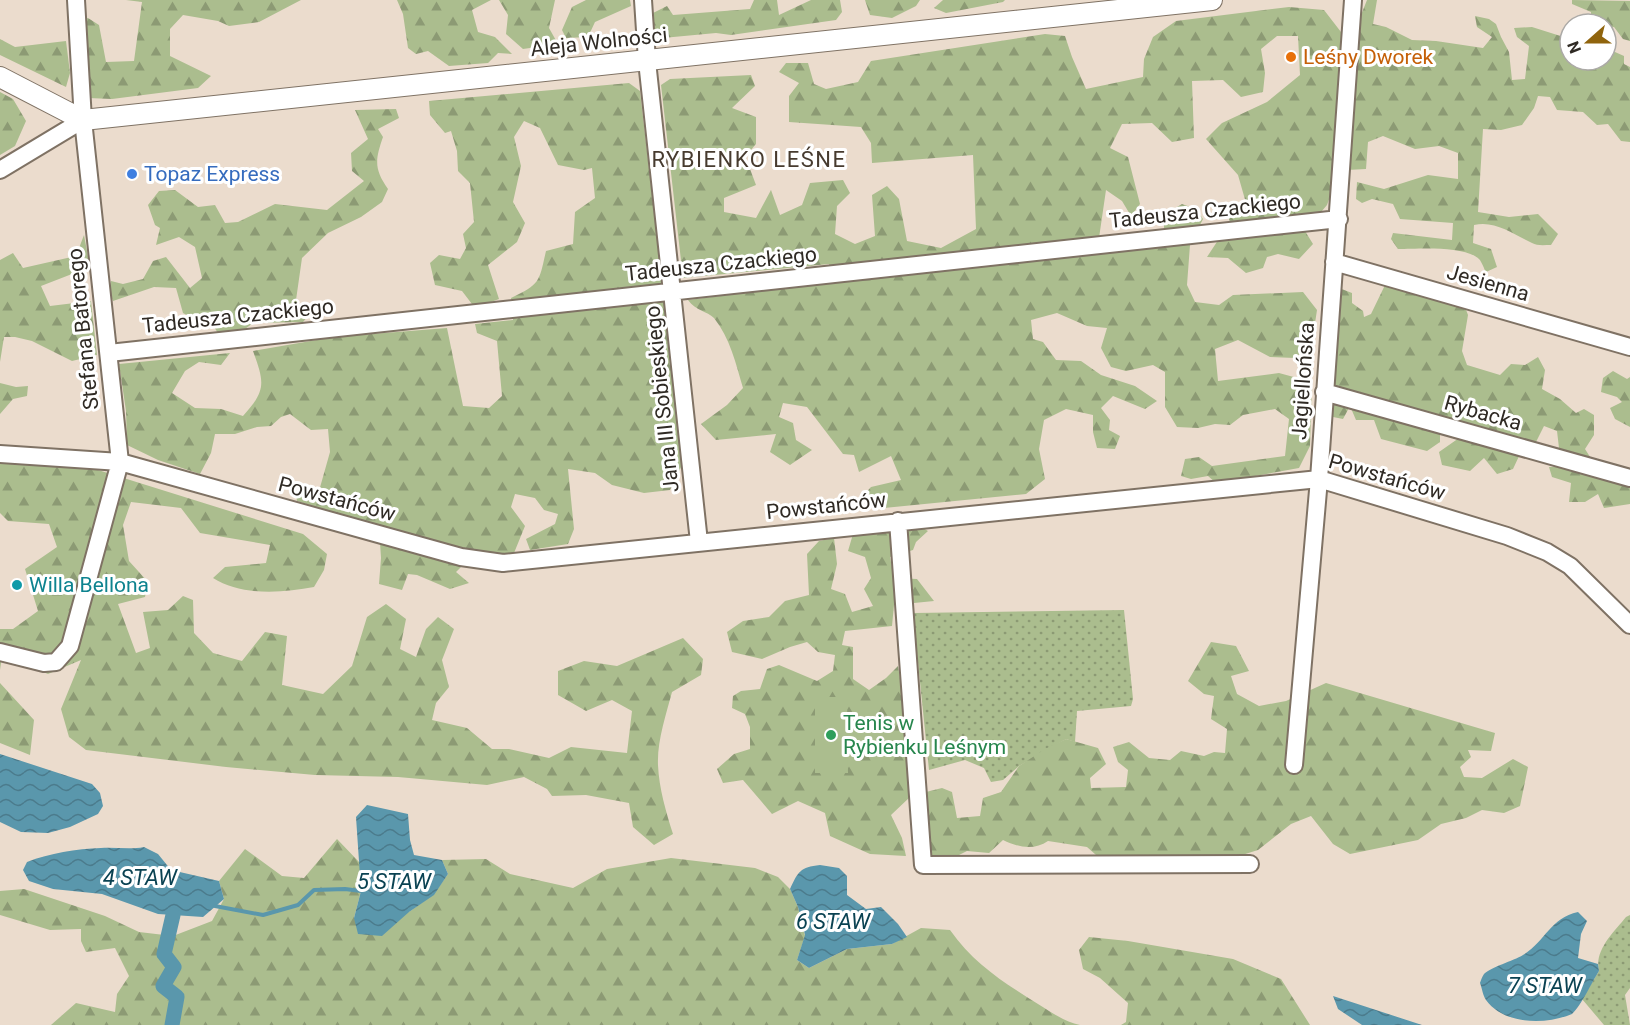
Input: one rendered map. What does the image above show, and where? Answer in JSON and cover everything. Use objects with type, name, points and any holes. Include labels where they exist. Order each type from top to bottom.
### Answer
[{"type":"street","name":"Stefana Batorego","points":[[0,652],[44,663],[56,662],[70,646],[120,462],[83,120],[76,0]]},
{"type":"street","name":"Jana III Sobieskiego","points":[[643,0],[647,61],[699,542]]},
{"type":"street","name":"Aleja Wolności","points":[[83,120],[1212,0]]},
{"type":"street","name":"Jagiellońska","points":[[1293,765],[1339,219],[1353,0]]},
{"type":"street","points":[[0,77],[83,120]]},
{"type":"street","points":[[0,170],[83,120]]},
{"type":"street","name":"Tadeusza Czackiego","points":[[109,353],[1339,219]]},
{"type":"street","name":"Jesienna","points":[[1334,262],[1630,347]]},
{"type":"street","name":"Rybacka","points":[[1324,392],[1630,478]]},
{"type":"street","name":"Powstańców","points":[[0,454],[120,462],[461,556],[503,563],[1318,479],[1507,536],[1547,552],[1570,566],[1630,624]]},
{"type":"street","points":[[898,521],[923,865],[1250,864]]},
{"type":"green space","points":[[126,0],[301,0],[259,22],[229,26],[218,21],[183,15],[170,29],[170,56],[211,76],[198,88],[112,99],[88,98],[82,20],[88,18],[99,25],[106,62],[134,61],[142,2]]},
{"type":"green space","points":[[397,0],[491,0],[472,10],[478,32],[495,37],[512,54],[498,53],[488,63],[449,66],[428,51],[416,54],[408,48],[403,14]]},
{"type":"green space","points":[[499,0],[555,0],[549,28],[558,44],[523,49],[506,34],[508,15]]},
{"type":"green space","points":[[586,0],[630,0],[631,6],[595,22],[588,37],[566,38],[562,30],[572,7]]},
{"type":"green space","points":[[754,0],[777,0],[779,15],[811,0],[840,0],[842,12],[836,20],[731,35],[716,33],[652,39],[653,13],[667,6],[673,15],[750,9]]},
{"type":"green space","points":[[865,0],[920,0],[916,6],[892,18],[870,15]]},
{"type":"green space","points":[[943,0],[1005,0],[946,13],[934,8]]},
{"type":"green space","points":[[1367,0],[1377,0],[1373,24],[1386,27],[1412,40],[1483,48],[1492,37],[1477,27],[1475,16],[1489,19],[1496,24],[1509,52],[1512,80],[1525,79],[1529,46],[1517,37],[1514,28],[1532,27],[1558,35],[1558,72],[1618,72],[1618,53],[1624,56],[1624,64],[1630,67],[1630,142],[1621,141],[1608,124],[1597,125],[1583,112],[1557,110],[1550,97],[1538,96],[1534,108],[1522,125],[1501,130],[1483,129],[1478,212],[1509,217],[1538,214],[1558,234],[1551,245],[1534,244],[1497,226],[1474,225],[1473,243],[1491,249],[1497,267],[1486,272],[1480,260],[1463,252],[1440,249],[1398,249],[1391,239],[1393,233],[1452,240],[1453,223],[1400,219],[1393,204],[1372,199],[1362,203],[1356,199],[1357,182],[1384,189],[1428,175],[1458,179],[1458,153],[1439,146],[1415,149],[1383,136],[1368,142],[1366,169],[1347,170],[1359,20]]},
{"type":"green space","points":[[1572,0],[1630,1],[1630,41],[1623,39],[1618,32],[1618,12],[1591,12],[1572,4]]},
{"type":"green space","points":[[1289,7],[1324,10],[1341,32],[1343,46],[1332,191],[1327,205],[1305,231],[1313,244],[1299,259],[1278,254],[1267,257],[1263,268],[1246,273],[1228,258],[1207,257],[1230,222],[1226,210],[1246,203],[1238,175],[1206,139],[1222,123],[1267,102],[1300,75],[1298,36],[1277,36],[1261,49],[1265,73],[1263,92],[1241,97],[1223,80],[1192,81],[1194,138],[1172,142],[1152,123],[1122,124],[1110,148],[1128,157],[1140,204],[1131,216],[1122,201],[1106,190],[1099,238],[1164,245],[1164,215],[1182,204],[1196,209],[1203,219],[1190,245],[1187,285],[1195,302],[1219,305],[1233,295],[1303,292],[1317,310],[1312,343],[1295,358],[1270,357],[1238,340],[1215,349],[1218,381],[1279,373],[1312,382],[1310,446],[1299,468],[1216,483],[1208,476],[1191,479],[1181,476],[1185,459],[1199,457],[1212,466],[1285,456],[1289,419],[1275,409],[1243,415],[1230,425],[1177,427],[1165,407],[1165,372],[1153,365],[1126,371],[1111,367],[1101,348],[1107,328],[1087,326],[1057,313],[1031,320],[1033,339],[1043,342],[1056,360],[1081,361],[1101,375],[1135,386],[1157,401],[1145,409],[1113,396],[1101,408],[1110,420],[1109,430],[1120,436],[1115,449],[1097,448],[1093,432],[1093,415],[1066,409],[1044,420],[1039,449],[1045,479],[1026,494],[884,508],[861,498],[871,487],[901,480],[891,456],[859,472],[854,455],[843,454],[807,407],[783,403],[779,417],[793,423],[796,440],[812,450],[790,465],[770,452],[776,434],[716,440],[701,424],[727,405],[743,388],[732,352],[720,326],[714,318],[688,300],[832,282],[829,264],[683,278],[661,85],[670,79],[751,75],[755,86],[732,108],[756,117],[756,144],[739,164],[750,169],[756,185],[724,198],[724,212],[756,218],[771,190],[780,215],[802,205],[810,183],[843,180],[850,193],[837,206],[835,234],[855,244],[875,236],[872,195],[887,186],[899,199],[907,241],[941,248],[976,229],[973,155],[872,163],[871,143],[861,127],[789,122],[789,96],[799,83],[779,72],[786,63],[808,63],[814,84],[826,89],[858,82],[871,61],[1045,34],[1065,36],[1086,89],[1143,77],[1144,59],[1153,37],[1176,21]]},
{"type":"green space","points":[[0,39],[15,47],[66,41],[70,73],[66,87],[0,55]]},
{"type":"green space","points":[[629,83],[640,91],[683,463],[670,490],[644,493],[612,485],[595,473],[568,469],[574,529],[568,544],[530,550],[526,539],[555,524],[558,514],[544,510],[535,498],[515,494],[511,507],[525,526],[514,553],[486,567],[462,566],[456,572],[469,583],[450,589],[417,575],[408,574],[402,590],[379,584],[381,558],[379,527],[297,501],[295,490],[319,491],[330,452],[328,429],[311,430],[290,414],[281,417],[271,426],[257,427],[235,434],[215,434],[211,453],[200,474],[158,460],[127,445],[126,411],[119,364],[230,353],[221,365],[199,362],[185,371],[172,393],[195,408],[221,409],[243,416],[260,392],[261,378],[253,351],[334,337],[447,328],[463,406],[489,408],[502,396],[497,341],[477,333],[475,324],[513,320],[511,298],[528,289],[537,280],[546,251],[573,244],[575,212],[595,198],[592,168],[584,170],[558,165],[540,128],[524,121],[514,137],[521,166],[513,202],[525,223],[517,242],[488,265],[499,299],[475,308],[462,291],[435,285],[430,263],[439,255],[460,259],[466,248],[463,234],[474,222],[470,183],[458,171],[457,151],[451,131],[445,133],[430,115],[429,101]]},
{"type":"green space","points":[[0,92],[13,99],[26,121],[15,146],[0,155]]},
{"type":"green space","points":[[396,109],[399,118],[378,129],[383,137],[377,158],[378,170],[388,189],[382,202],[361,217],[328,233],[302,258],[296,300],[309,315],[303,322],[253,323],[241,332],[218,333],[210,321],[198,321],[183,313],[176,288],[154,287],[113,301],[109,291],[111,281],[123,284],[143,279],[153,261],[166,257],[190,288],[202,278],[195,247],[179,237],[156,245],[160,228],[155,225],[148,205],[159,191],[175,190],[198,207],[215,205],[225,223],[238,222],[275,204],[327,210],[364,181],[352,171],[351,153],[368,139],[355,110]]},
{"type":"green space","points":[[84,235],[90,267],[41,286],[50,306],[91,301],[97,355],[72,361],[32,341],[4,337],[0,362],[0,260],[13,253],[23,268],[76,256]]},
{"type":"green space","points":[[1386,283],[1465,307],[1468,315],[1462,351],[1467,365],[1500,375],[1511,364],[1525,365],[1538,357],[1545,370],[1542,389],[1560,399],[1576,413],[1584,409],[1594,415],[1594,435],[1585,449],[1592,460],[1630,471],[1630,504],[1604,508],[1598,494],[1585,502],[1569,502],[1571,483],[1552,477],[1549,467],[1559,467],[1566,454],[1559,448],[1557,431],[1544,426],[1536,442],[1520,454],[1513,469],[1497,474],[1484,458],[1470,471],[1442,465],[1439,452],[1459,438],[1440,422],[1440,442],[1427,451],[1381,439],[1374,420],[1356,420],[1350,406],[1343,419],[1328,416],[1339,288],[1352,293],[1352,303],[1363,311],[1364,317],[1371,314]]},
{"type":"green space","points":[[1613,371],[1627,379],[1630,377],[1630,427],[1615,419],[1610,408],[1622,402],[1617,397],[1601,392],[1603,378]]},
{"type":"green space","points":[[0,383],[16,387],[28,386],[27,396],[13,399],[0,414]]},
{"type":"green space","points":[[0,462],[98,470],[303,534],[327,554],[324,570],[314,587],[275,592],[236,588],[213,578],[225,567],[266,563],[270,545],[200,533],[181,508],[131,502],[123,525],[129,561],[148,582],[145,597],[118,604],[136,653],[150,648],[143,612],[168,610],[183,596],[193,600],[194,633],[213,653],[242,661],[265,632],[287,636],[282,685],[323,694],[352,666],[367,617],[386,604],[406,619],[400,649],[416,657],[426,629],[438,617],[454,629],[442,660],[449,687],[436,703],[432,720],[467,728],[492,749],[509,749],[549,758],[571,747],[627,753],[632,711],[612,700],[586,711],[558,695],[558,671],[584,661],[617,666],[683,638],[703,659],[701,675],[672,692],[660,737],[658,765],[660,782],[673,834],[654,845],[633,827],[629,803],[586,795],[552,796],[547,789],[524,777],[487,785],[398,777],[315,775],[86,750],[69,737],[61,709],[81,660],[48,674],[2,656],[0,670],[0,629],[13,629],[38,611],[25,569],[57,547],[49,524],[8,521],[0,513]]},
{"type":"green space","points":[[919,526],[928,531],[916,542],[913,550],[890,557],[894,578],[917,579],[934,601],[894,605],[892,626],[845,631],[842,645],[853,647],[853,679],[869,690],[898,666],[903,697],[910,797],[891,815],[902,838],[906,856],[870,854],[830,836],[825,813],[798,801],[772,814],[743,780],[723,783],[717,769],[734,754],[750,749],[750,727],[745,714],[732,708],[733,696],[741,691],[760,689],[767,669],[779,665],[817,681],[833,671],[835,655],[818,652],[807,642],[762,659],[732,652],[727,632],[743,621],[769,617],[785,601],[809,595],[807,554],[819,541],[834,538],[837,564],[831,589],[845,594],[852,612],[873,606],[864,589],[871,578],[865,557],[848,551],[853,534]]},
{"type":"green space","points":[[1124,610],[1133,699],[1131,706],[1077,711],[1075,742],[1066,739],[1019,766],[1003,780],[991,782],[984,768],[965,760],[929,770],[913,613]]},
{"type":"green space","points":[[1211,642],[1236,646],[1249,671],[1231,676],[1237,694],[1259,706],[1286,701],[1326,683],[1495,733],[1491,751],[1468,750],[1471,757],[1460,767],[1464,777],[1482,778],[1513,759],[1528,767],[1520,806],[1504,813],[1482,810],[1466,818],[1441,824],[1418,840],[1350,854],[1333,844],[1311,816],[1291,824],[1258,850],[1204,867],[1104,862],[1087,847],[1048,841],[1037,846],[1026,847],[1003,840],[989,853],[967,851],[953,858],[931,860],[926,792],[942,788],[952,792],[957,818],[980,816],[983,798],[1001,792],[1019,766],[1066,739],[1098,748],[1106,764],[1090,778],[1091,788],[1126,787],[1128,770],[1118,762],[1113,747],[1129,742],[1149,758],[1170,760],[1181,751],[1204,756],[1214,752],[1225,753],[1227,729],[1211,719],[1214,696],[1204,694],[1188,681]]},
{"type":"green space","points":[[0,683],[34,720],[30,755],[0,743]]},
{"type":"green space","name":"Tenis w Rybienku Leśnym","points":[[815,697],[847,697],[848,773],[815,773]]},
{"type":"green space","points":[[337,839],[360,863],[361,891],[354,918],[409,912],[434,894],[448,874],[442,860],[486,859],[510,874],[573,888],[607,869],[671,858],[755,868],[778,877],[790,889],[798,907],[805,936],[797,960],[809,968],[847,949],[892,944],[921,928],[950,930],[979,963],[1001,980],[1058,1016],[1080,1025],[51,1025],[76,1003],[115,1012],[117,994],[129,976],[115,948],[86,952],[81,941],[81,929],[50,930],[0,915],[0,891],[24,889],[105,916],[139,932],[173,936],[212,921],[224,899],[219,881],[245,849],[282,876],[304,878]]},
{"type":"green space","points":[[1630,915],[1630,988],[1625,995],[1630,1025],[1604,1025],[1582,999],[1599,971],[1599,956],[1606,942]]},
{"type":"green space","points":[[1089,937],[1128,941],[1233,959],[1281,979],[1310,1025],[1121,1025],[1126,1022],[1128,1003],[1100,978],[1083,969],[1079,950]]},
{"type":"water","points":[[0,754],[92,784],[100,793],[103,806],[98,814],[70,827],[48,833],[21,832],[0,822]]},
{"type":"water","name":"5 STAW","points":[[367,805],[408,814],[414,855],[442,860],[448,874],[434,895],[409,912],[382,936],[358,934],[354,918],[361,891],[356,817]]},
{"type":"water","name":"4 STAW","points":[[144,847],[158,854],[171,870],[219,881],[224,899],[203,917],[158,914],[102,894],[53,889],[29,881],[23,870],[27,862],[63,852]]},
{"type":"water","name":"6 STAW","points":[[820,865],[839,868],[847,876],[847,895],[866,909],[881,907],[907,937],[892,944],[847,949],[809,968],[797,960],[805,935],[798,907],[790,889],[800,871]]},
{"type":"water","name":"7 STAW","points":[[1578,912],[1587,921],[1581,934],[1578,958],[1598,964],[1599,971],[1583,1000],[1572,1014],[1562,1018],[1538,1021],[1514,1018],[1494,1008],[1485,998],[1480,983],[1484,974],[1531,950],[1561,919]]},
{"type":"water","points":[[1333,996],[1422,1025],[1362,1025],[1338,1009]]},
{"type":"waterway","points":[[215,906],[263,915],[298,905],[314,890],[361,891]]},
{"type":"waterway","points":[[172,1025],[177,997],[163,986],[174,967],[164,954],[173,915]]},
{"type":"place","name":"Leśny Dworek","points":[[1291,57]]},
{"type":"place","name":"Topaz Express","points":[[132,174]]},
{"type":"place","name":"Willa Bellona","points":[[17,585]]},
{"type":"place","name":"Tenis w Rybienku Leśnym","points":[[831,735]]},
{"type":"district","name":"RYBIENKO LEŚNE","points":[[749,159]]}]
